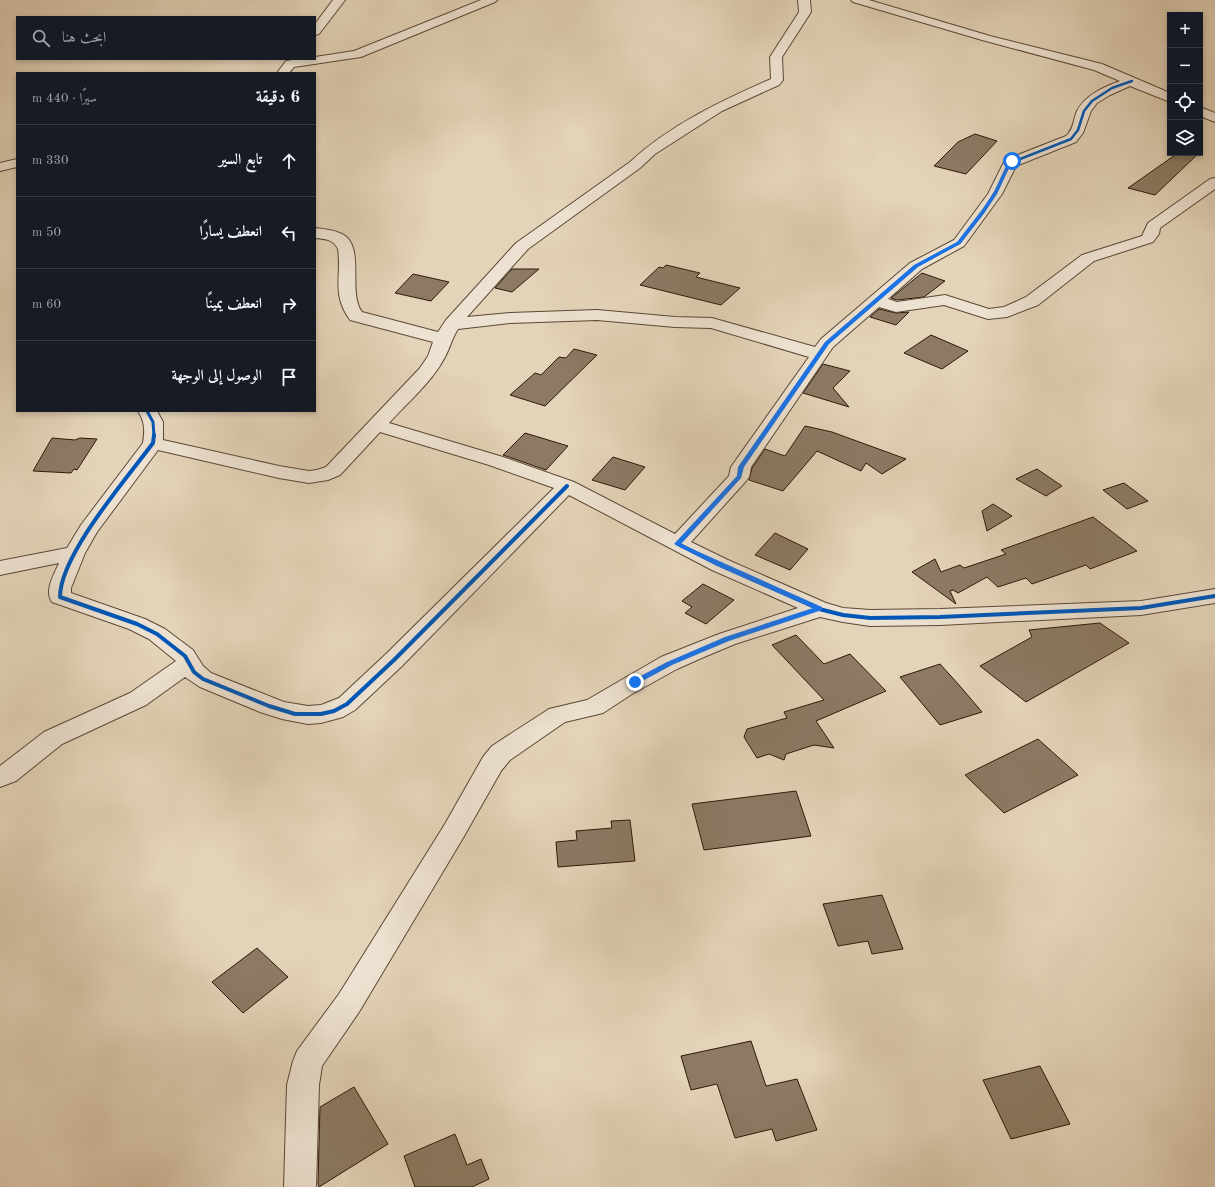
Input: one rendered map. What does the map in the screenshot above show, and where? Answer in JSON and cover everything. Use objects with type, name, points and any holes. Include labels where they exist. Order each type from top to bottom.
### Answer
[{"type":"street","points":[[316,31],[339,0]]},
{"type":"street","points":[[289,65],[357,54],[491,0]]},
{"type":"street","points":[[153,443],[279,472],[309,477],[321,476],[333,471],[426,372],[437,356],[448,332],[522,246],[634,165],[650,151],[723,105],[777,80],[776,57],[806,12],[804,0]]},
{"type":"street","points":[[857,0],[980,36],[1098,67],[1167,97]]},
{"type":"street","points":[[678,544],[739,477],[741,467],[819,354],[837,333],[916,266],[959,242],[995,194],[1010,163],[1071,139],[1078,132],[1085,110],[1090,104],[1115,86],[1132,81]]},
{"type":"street","points":[[1203,112],[1215,118]]},
{"type":"street","points":[[0,167],[16,163]]},
{"type":"street","points":[[876,301],[896,307],[945,300],[988,314],[1001,313],[1019,308],[1032,301],[1088,258],[1148,239],[1153,226],[1215,182]]},
{"type":"street","points":[[316,233],[328,234],[341,241],[346,255],[349,306],[356,316],[448,332],[510,318],[597,315],[675,322],[712,322],[819,354]]},
{"type":"street","points":[[148,412],[153,418],[156,428],[153,443],[88,530],[74,553],[60,588],[60,597],[137,624],[157,634],[184,656],[194,672],[203,679],[280,711],[293,714],[322,714],[341,708],[347,704],[394,660],[567,486]]},
{"type":"street","points":[[376,425],[496,461],[567,486],[720,565],[819,609],[843,614],[870,618],[940,618],[1141,608],[1215,596]]},
{"type":"street","points":[[0,568],[74,553]]},
{"type":"street","points":[[300,1187],[303,1085],[308,1061],[349,1003],[454,831],[496,758],[501,753],[558,715],[594,707],[624,688],[669,663],[727,639],[819,609]]},
{"type":"street","points":[[0,777],[7,774],[61,734],[138,699],[189,663]]},
{"type":"building","points":[[975,134],[997,141],[966,174],[934,166],[958,142]]},
{"type":"building","points":[[1174,156],[1196,156],[1155,195],[1128,188]]},
{"type":"building","points":[[666,265],[700,273],[696,277],[740,288],[721,305],[640,285],[659,267],[663,268]]},
{"type":"building","points":[[512,269],[539,269],[512,292],[495,288]]},
{"type":"building","points":[[922,273],[945,281],[924,297],[897,300],[891,298]]},
{"type":"building","points":[[413,274],[449,282],[431,301],[395,293]]},
{"type":"building","points":[[879,309],[896,313],[909,312],[896,325],[870,317]]},
{"type":"building","points":[[931,335],[968,351],[942,369],[904,353]]},
{"type":"building","points":[[574,349],[597,355],[545,406],[510,395],[535,373],[541,375],[559,357],[566,358]]},
{"type":"building","points":[[823,364],[850,371],[833,388],[849,407],[803,393]]},
{"type":"building","points":[[805,426],[832,432],[906,459],[882,474],[866,463],[861,471],[817,451],[783,491],[749,480],[752,468],[765,449],[785,456]]},
{"type":"building","points":[[525,433],[568,446],[546,470],[503,455]]},
{"type":"building","points":[[52,438],[75,440],[80,438],[97,439],[77,470],[74,469],[71,473],[33,471]]},
{"type":"building","points":[[613,457],[645,467],[625,490],[592,480]]},
{"type":"building","points":[[1037,469],[1062,486],[1046,496],[1016,479]]},
{"type":"building","points":[[1124,483],[1148,501],[1127,509],[1103,490]]},
{"type":"building","points":[[993,504],[1012,516],[987,531],[982,511]]},
{"type":"building","points":[[1093,517],[1137,551],[1090,569],[1086,565],[1032,584],[1026,578],[998,587],[987,577],[958,593],[953,590],[950,591],[956,604],[912,572],[935,559],[941,572],[960,565],[964,568],[1006,554],[1001,550]]},
{"type":"building","points":[[775,533],[808,549],[790,570],[755,555]]},
{"type":"building","points":[[703,584],[734,600],[706,624],[685,613],[692,607],[682,601]]},
{"type":"building","points":[[1100,623],[1129,643],[1026,702],[980,666],[1032,637],[1029,630]]},
{"type":"building","points":[[796,635],[824,664],[850,654],[886,691],[816,721],[834,748],[814,745],[786,754],[784,760],[769,754],[757,758],[744,737],[747,729],[787,718],[784,712],[824,700],[772,645]]},
{"type":"building","points":[[940,664],[982,712],[940,725],[900,677]]},
{"type":"building","points":[[1038,739],[1078,775],[1004,813],[965,775]]},
{"type":"building","points":[[796,791],[811,836],[704,850],[692,804]]},
{"type":"building","points":[[630,820],[635,861],[558,867],[556,842],[577,840],[576,831],[612,828],[611,821]]},
{"type":"building","points":[[882,895],[903,949],[872,954],[868,941],[838,946],[823,904]]},
{"type":"building","points":[[257,948],[288,977],[243,1013],[212,982]]},
{"type":"building","points":[[751,1041],[766,1086],[797,1079],[817,1130],[776,1141],[772,1129],[735,1138],[717,1084],[691,1090],[681,1056]]},
{"type":"building","points":[[1040,1066],[1070,1124],[1011,1139],[983,1080]]},
{"type":"building","points":[[354,1087],[388,1144],[319,1187],[320,1107]]},
{"type":"building","points":[[455,1134],[467,1165],[481,1159],[489,1179],[472,1187],[415,1187],[404,1156]]},
{"type":"cycle path","points":[[1132,81],[1112,88],[1092,101],[1084,111],[1077,133],[1071,139],[1010,163],[995,194],[959,243],[916,266],[827,343],[741,467],[739,477],[678,544],[720,565],[819,609],[843,615],[870,618],[940,617],[1141,608],[1215,596]]},
{"type":"cycle path","points":[[148,412],[154,426],[153,443],[88,530],[74,553],[60,588],[60,597],[137,624],[157,634],[185,656],[194,672],[203,679],[269,706],[295,714],[321,714],[334,711],[347,704],[394,660],[567,486]]},
{"type":"route","points":[[635,682],[669,663],[696,651],[727,639],[819,609],[720,565],[678,544],[739,477],[741,467],[827,343],[904,275],[925,260],[959,242],[995,194],[1004,173],[1012,161]]}]
